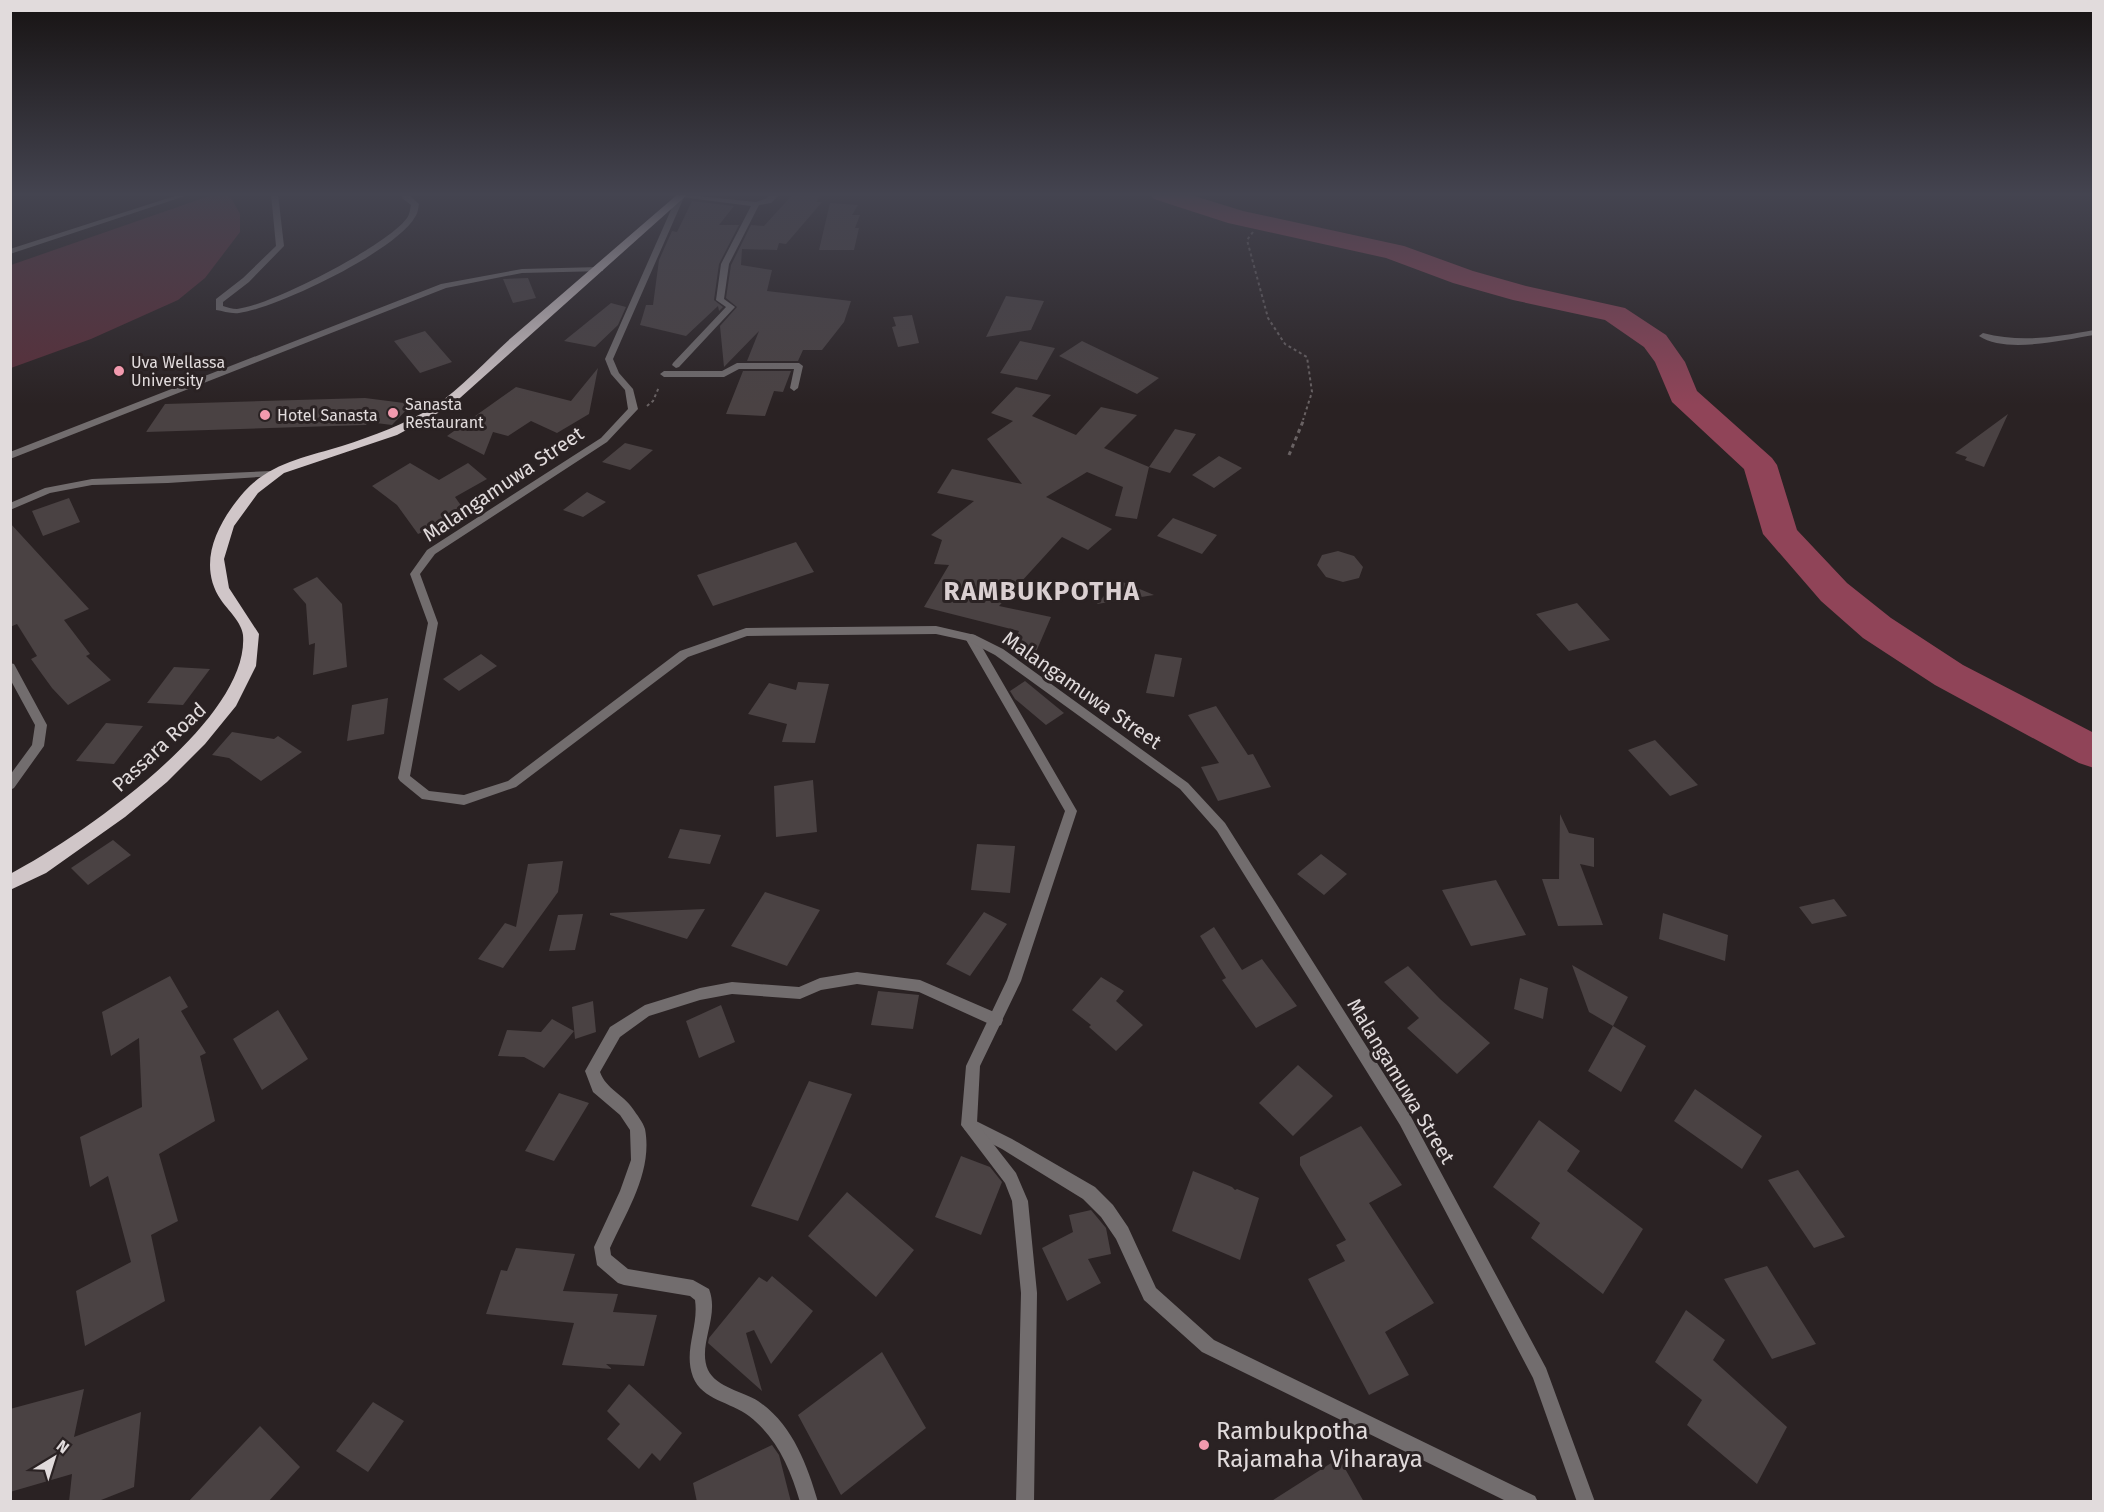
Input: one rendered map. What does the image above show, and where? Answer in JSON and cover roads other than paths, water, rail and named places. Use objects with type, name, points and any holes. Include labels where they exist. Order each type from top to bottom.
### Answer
[{"type":"highway","name":"Passara Road","points":[[10,883],[63,854],[135,798],[200,740],[222,715],[239,690],[250,667],[251,633],[220,585],[215,559],[230,521],[251,491],[272,474],[395,432],[437,410],[469,385],[496,357],[605,265]]},
{"type":"street","points":[[261,265],[219,301],[219,308],[237,311],[261,305],[347,265]]},
{"type":"street","name":"Malangamuwa Street","points":[[649,265],[609,359],[615,374],[629,388],[633,409],[604,440],[431,552],[415,574],[433,624],[404,778],[426,796],[464,800],[512,784],[684,654],[746,632],[936,630],[971,638],[999,652],[1184,786],[1221,827],[1405,1120],[1540,1374],[1586,1502]]},
{"type":"street","points":[[676,364],[731,307],[720,300],[725,265]]},
{"type":"street","points":[[10,456],[444,286],[522,271],[600,269]]},
{"type":"street","points":[[1983,336],[2003,342],[2045,341],[2094,332]]},
{"type":"street","points":[[664,374],[724,374],[736,366],[799,366],[794,388]]},
{"type":"street","points":[[10,507],[48,490],[92,482],[272,474]]},
{"type":"street","points":[[971,638],[1071,811],[1014,981],[973,1066],[969,1125],[1011,1178],[1020,1201],[1029,1293],[1025,1502]]},
{"type":"street","points":[[10,667],[41,725],[38,746],[10,786]]},
{"type":"street","points":[[810,1502],[801,1472],[780,1433],[752,1408],[722,1393],[702,1378],[695,1354],[707,1309],[703,1295],[693,1288],[624,1277],[603,1259],[602,1247],[627,1194],[639,1160],[637,1128],[625,1110],[598,1087],[592,1071],[615,1032],[645,1011],[700,994],[732,988],[800,993],[820,984],[857,978],[920,986],[996,1020]]},
{"type":"street","points":[[969,1125],[1008,1144],[1089,1193],[1107,1211],[1122,1233],[1150,1294],[1208,1346],[1528,1502]]},
{"type":"waterway","points":[[1429,265],[1523,294],[1615,314],[1655,341],[1670,362],[1683,395],[1760,465],[1781,534],[1834,592],[1877,628],[1949,675],[2094,752]]},
{"type":"place","name":"Uva Wellassa University","points":[[119,371]]},
{"type":"place","name":"Sanasta Restaurant","points":[[393,413]]},
{"type":"place","name":"Hotel Sanasta","points":[[265,415]]},
{"type":"place","name":"Rambukpotha Rajamaha Viharaya","points":[[1204,1445]]},
{"type":"district","name":"RAMBUKPOTHA","points":[[1042,591]]}]
